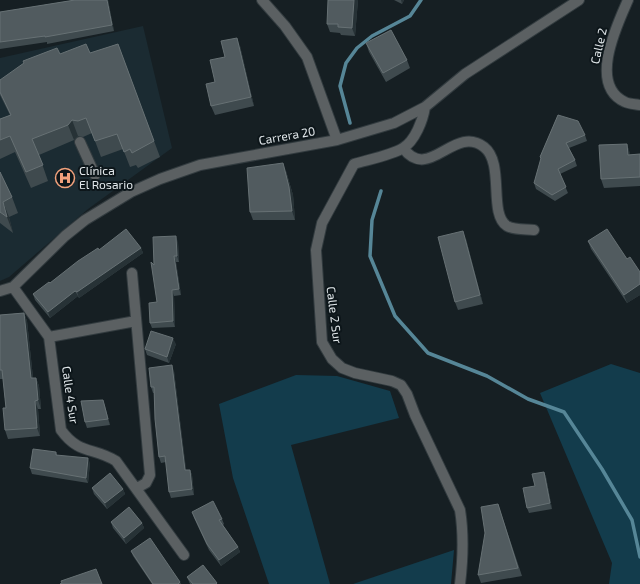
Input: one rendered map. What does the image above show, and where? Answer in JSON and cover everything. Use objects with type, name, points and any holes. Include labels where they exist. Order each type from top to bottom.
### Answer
[{"type":"street","points":[[262,0],[285,26],[307,57],[337,140]]},
{"type":"street","name":"Carrera 20","points":[[0,291],[13,287],[65,236],[85,220],[116,200],[160,179],[200,166],[337,140],[394,123],[425,107],[464,74],[579,0]]},
{"type":"street","name":"Calle 2","points":[[628,0],[618,22],[606,71],[610,87],[615,94],[624,102],[640,104]]},
{"type":"street","points":[[425,107],[424,117],[411,140],[403,148],[409,157],[419,161],[433,157],[447,148],[469,141],[485,147],[494,160],[497,200],[502,221],[508,226],[534,230]]},
{"type":"street","points":[[80,142],[95,175]]},
{"type":"street","name":"Calle 2 Sur","points":[[403,148],[354,164],[322,222],[316,250],[322,342],[332,359],[342,368],[355,373],[392,381],[400,385],[407,394],[415,415],[460,510],[463,561],[460,584]]},
{"type":"street","points":[[132,273],[150,475],[146,483],[136,488]]},
{"type":"street","name":"Calle 4 Sur","points":[[13,287],[49,337],[61,430],[68,441],[88,452],[107,455],[116,461],[184,555]]},
{"type":"street","points":[[49,337],[136,321]]},
{"type":"shaded area","name":"Clínica El Rosario","points":[[143,26],[172,148],[88,209],[9,277],[0,281],[0,58]]},
{"type":"shaded area","points":[[611,364],[640,373],[640,584],[609,584],[612,563],[540,393]]},
{"type":"shaded area","points":[[296,375],[337,376],[390,391],[399,418],[291,445],[330,584],[269,584],[233,478],[219,404]]},
{"type":"shaded area","points":[[454,550],[451,584],[353,584]]},
{"type":"building","points":[[75,0],[107,0],[112,25],[45,37],[0,42],[0,12]]},
{"type":"building","points":[[328,0],[354,0],[352,28],[338,27],[338,24],[327,24]]},
{"type":"building","points":[[391,30],[407,60],[383,73],[366,43]]},
{"type":"building","points":[[237,38],[251,97],[211,106],[206,84],[215,82],[210,60],[225,57],[221,41]]},
{"type":"building","points":[[86,44],[90,53],[118,44],[154,141],[132,153],[130,149],[124,152],[117,134],[95,141],[86,118],[78,121],[72,120],[68,125],[32,139],[43,165],[26,172],[10,136],[0,140],[0,119],[11,115],[0,92],[0,80],[24,63],[23,61],[57,48],[60,54]]},
{"type":"building","points":[[558,115],[578,121],[585,135],[566,143],[575,160],[558,169],[566,187],[552,195],[534,183],[540,157]]},
{"type":"building","points":[[627,144],[628,155],[640,154],[640,177],[601,179],[599,145]]},
{"type":"building","points":[[283,163],[289,187],[292,211],[250,212],[247,168]]},
{"type":"building","points":[[0,172],[12,197],[3,202],[7,217],[0,212]]},
{"type":"building","points":[[126,229],[141,248],[77,292],[75,291],[48,312],[33,294],[78,261],[98,248],[99,250]]},
{"type":"building","points":[[607,229],[627,259],[630,257],[640,272],[640,284],[624,295],[588,241]]},
{"type":"building","points":[[463,231],[480,295],[455,302],[438,237]]},
{"type":"building","points":[[176,236],[177,256],[174,256],[179,289],[172,290],[173,321],[150,323],[149,303],[157,302],[151,262],[154,265],[153,237]]},
{"type":"building","points":[[24,313],[31,378],[36,378],[38,400],[35,401],[37,428],[5,430],[3,408],[6,408],[2,370],[0,370],[0,315]]},
{"type":"building","points":[[151,331],[173,338],[167,357],[145,349]]},
{"type":"building","points":[[172,365],[185,470],[190,470],[192,489],[169,492],[165,456],[159,457],[155,419],[154,387],[151,387],[149,368]]},
{"type":"building","points":[[103,400],[108,419],[85,422],[81,401]]},
{"type":"building","points":[[33,449],[56,452],[56,455],[88,458],[86,478],[30,468]]},
{"type":"building","points":[[544,472],[550,503],[527,508],[523,488],[535,486],[532,474]]},
{"type":"building","points":[[110,473],[123,489],[105,503],[92,488]]},
{"type":"building","points":[[213,501],[222,519],[219,520],[238,547],[219,560],[207,544],[192,512]]},
{"type":"building","points":[[498,504],[518,568],[478,575],[485,533],[481,507]]},
{"type":"building","points":[[129,507],[142,523],[124,538],[111,522]]},
{"type":"building","points":[[150,538],[180,582],[178,584],[153,584],[131,551]]},
{"type":"building","points":[[203,565],[217,583],[216,584],[193,584],[187,577]]},
{"type":"building","points":[[96,569],[102,584],[60,584],[62,583],[61,581]]},
{"type":"waterway","points":[[350,123],[340,86],[346,63],[357,48],[372,36],[410,16],[421,0]]},
{"type":"waterway","points":[[381,191],[372,220],[370,256],[395,316],[428,353],[487,376],[528,399],[564,412],[602,469],[632,520],[640,557]]},
{"type":"place","name":"Clínica El Rosario","points":[[65,178]]}]
